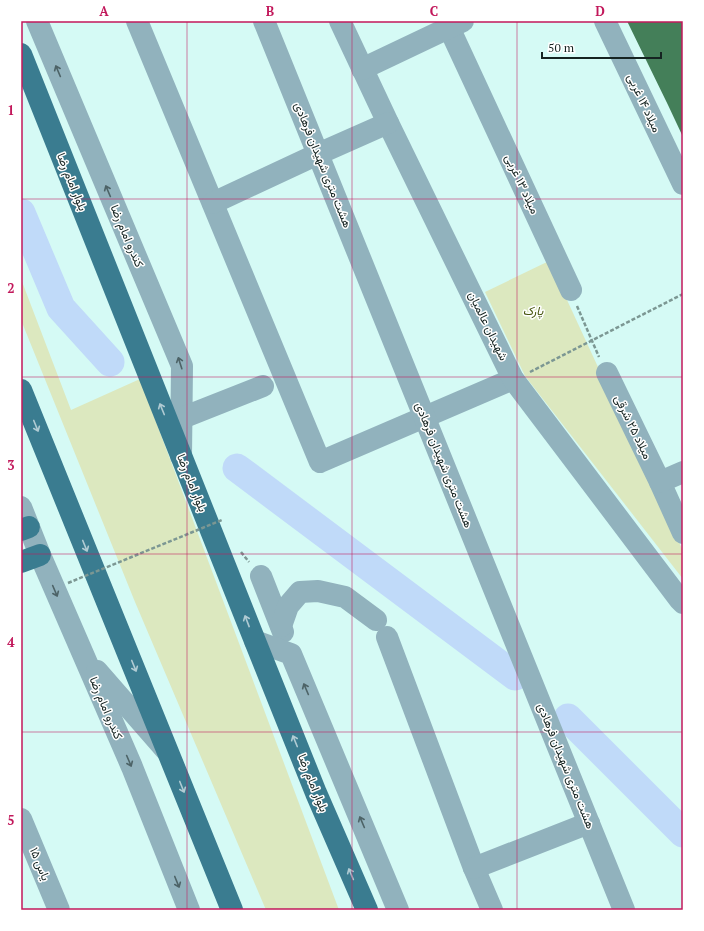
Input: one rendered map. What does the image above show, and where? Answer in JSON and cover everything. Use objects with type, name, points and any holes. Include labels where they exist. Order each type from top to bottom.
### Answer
[{"type":"main road","name":"بلوار امام رضا","points":[[21,54],[316,793],[366,910]]},
{"type":"main road","points":[[21,390],[232,910]]},
{"type":"street","name":"کندرو امام رضا","points":[[36,21],[182,366],[181,457]]},
{"type":"street","points":[[137,21],[320,462],[522,376]]},
{"type":"street","name":"هشت متری شهیدان فرهادی","points":[[264,21],[624,910]]},
{"type":"street","name":"شهیدان عالمیان","points":[[340,21],[388,123],[522,376],[682,604]]},
{"type":"street","name":"میلاد ۱۴ غربی","points":[[605,21],[683,184]]},
{"type":"street","points":[[362,69],[453,23]]},
{"type":"street","name":"میلاد ۱۳ غربی","points":[[453,23],[571,290]]},
{"type":"street","points":[[213,202],[388,123]]},
{"type":"street","name":"میلاد ۲۵ شرقی","points":[[607,373],[683,533]]},
{"type":"street","points":[[182,418],[263,386]]},
{"type":"street","points":[[660,482],[683,472]]},
{"type":"street","name":"کندرو امام رضا","points":[[21,507],[30,559],[84,657],[132,767],[188,910]]},
{"type":"street","points":[[261,576],[398,910]]},
{"type":"street","points":[[281,626],[288,606],[300,592],[318,591],[345,597],[382,629],[474,868],[492,910]]},
{"type":"street","points":[[255,641],[292,654]]},
{"type":"street","points":[[84,657],[169,752]]},
{"type":"street","name":"یاس ۱۵","points":[[21,818],[25,841],[58,910]]},
{"type":"street","points":[[474,868],[589,823]]},
{"type":"path","points":[[571,290],[592,340]]},
{"type":"path","points":[[522,376],[683,294]]},
{"type":"path","points":[[68,583],[222,520]]},
{"type":"green space","name":"پارک","points":[[549,261],[683,551],[683,579],[525,376],[485,292]]},
{"type":"green space","points":[[21,279],[71,410],[140,379],[339,910],[266,910],[135,602],[21,320]]},
{"type":"building","points":[[627,21],[683,21],[683,137],[668,105]]},
{"type":"waterway","points":[[21,213],[61,308],[110,362]]},
{"type":"waterway","points":[[237,468],[515,676]]},
{"type":"waterway","points":[[568,718],[683,833]]}]
